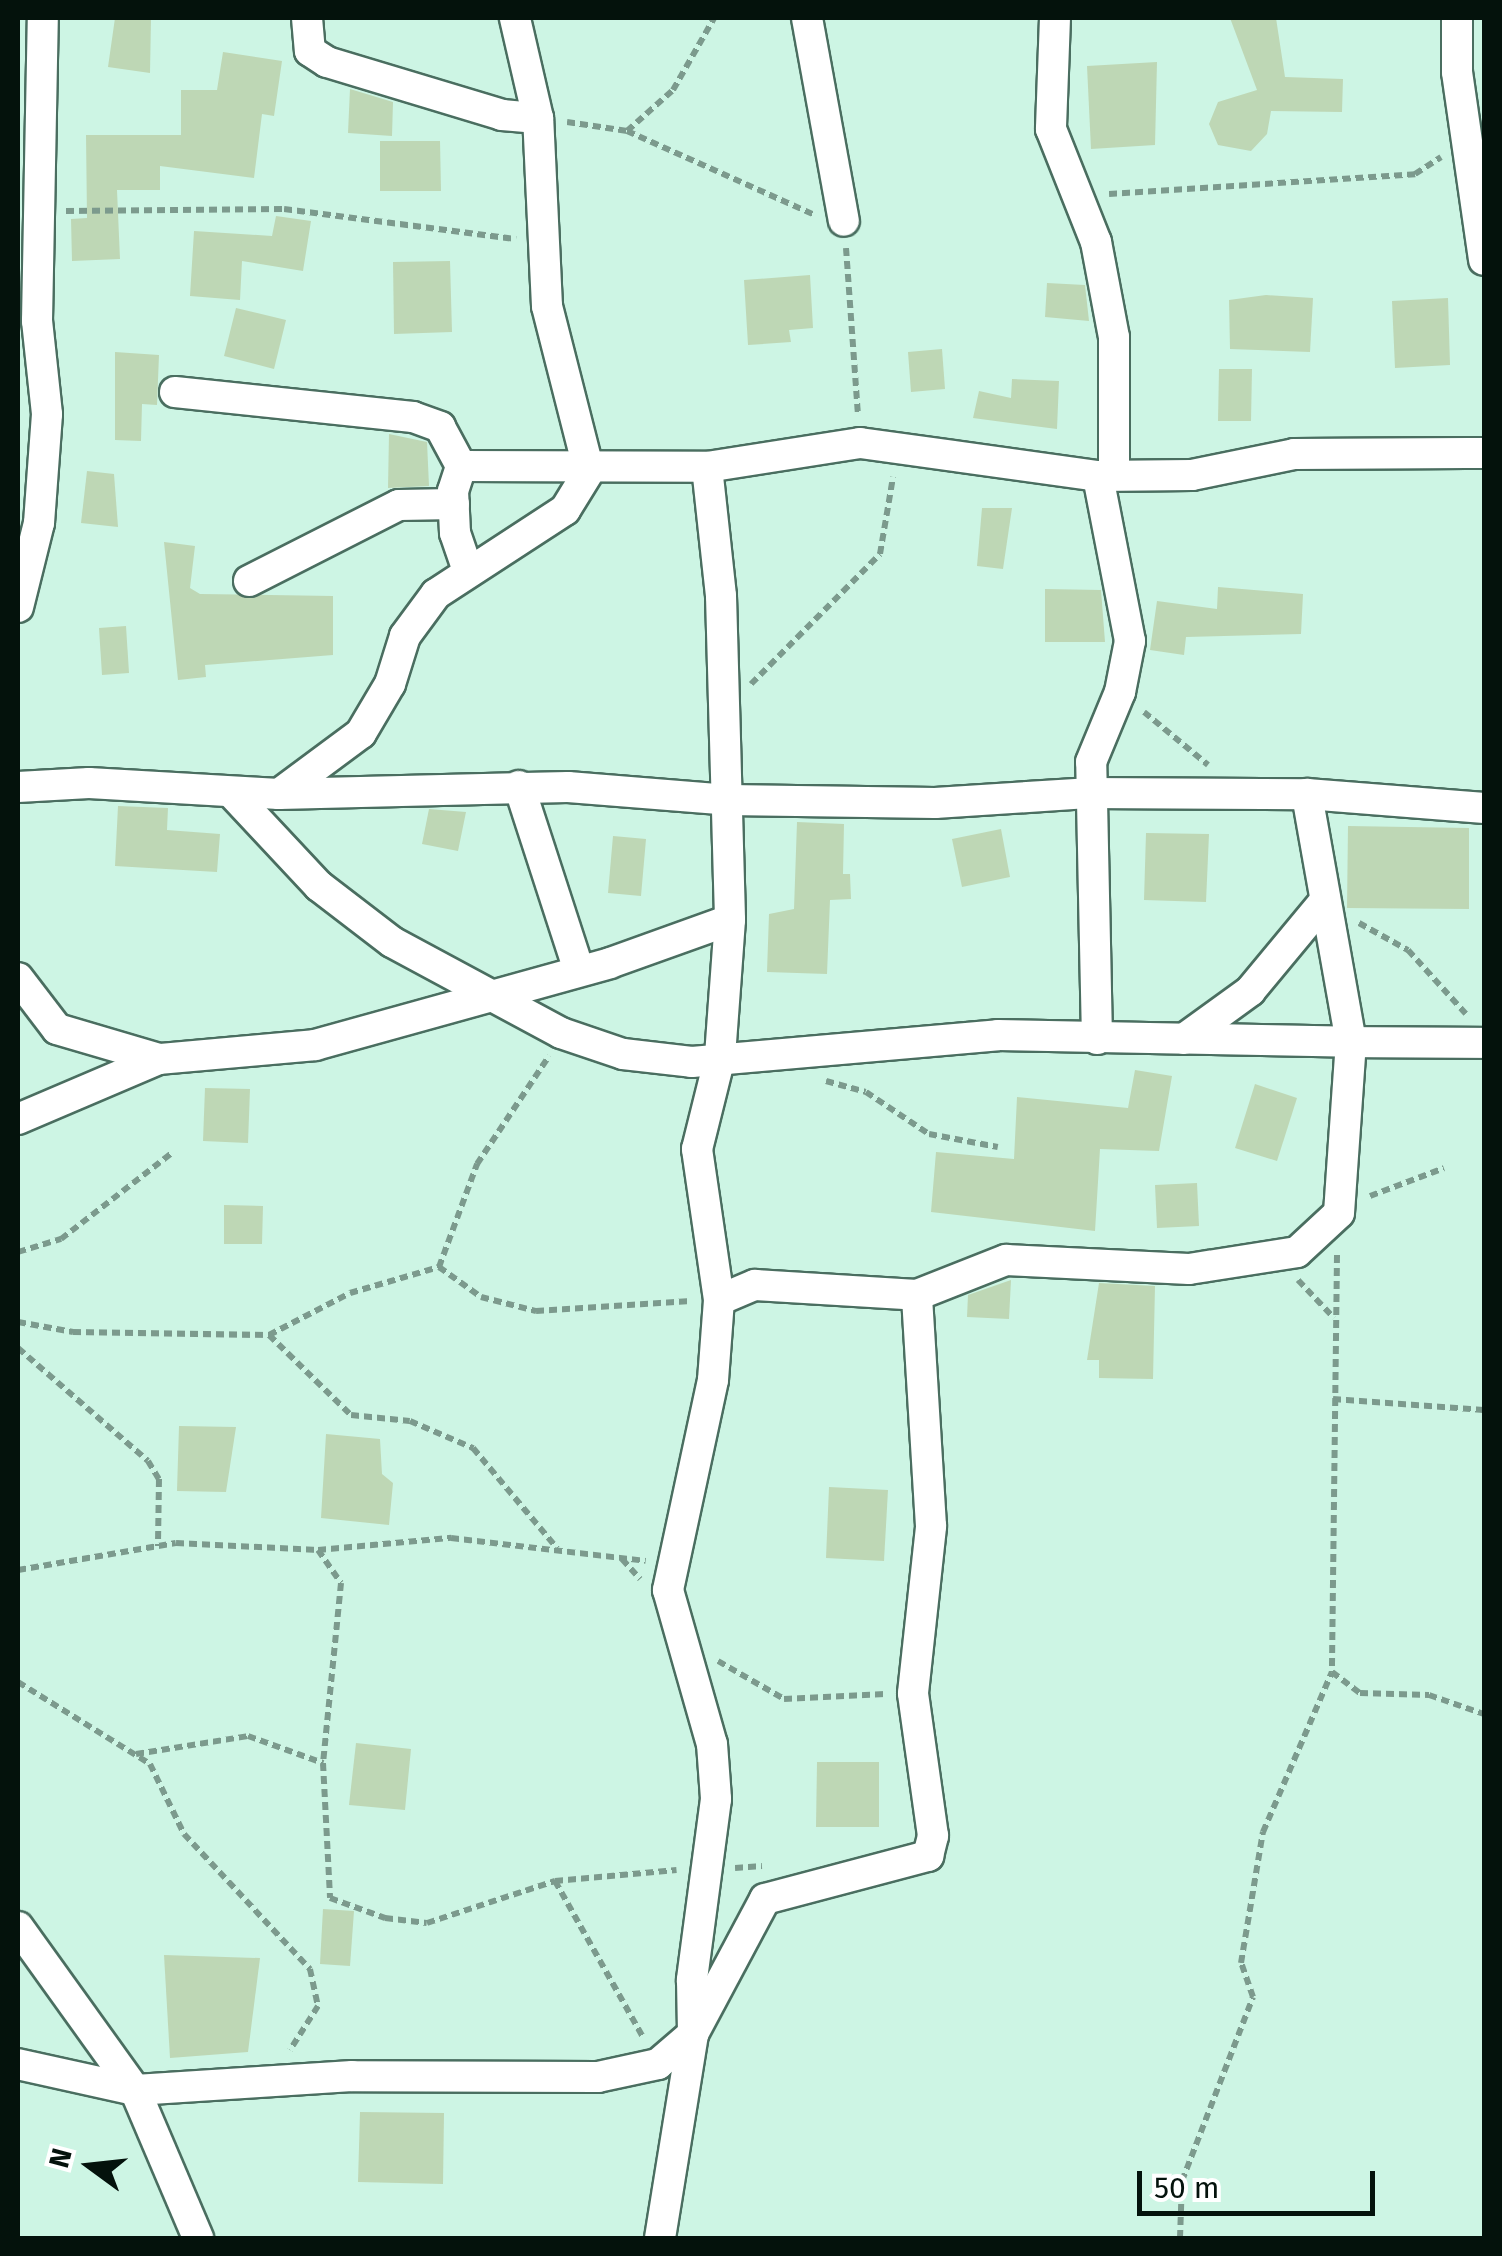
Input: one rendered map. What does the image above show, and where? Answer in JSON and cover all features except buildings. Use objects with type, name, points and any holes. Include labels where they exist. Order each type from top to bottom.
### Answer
[{"type":"street","points":[[18,607],[39,523],[46,414],[37,322],[43,18]]},
{"type":"street","points":[[307,18],[310,51],[327,62],[502,116],[538,118]]},
{"type":"street","points":[[514,18],[538,118],[539,242],[572,426],[589,472]]},
{"type":"street","points":[[807,18],[844,220]]},
{"type":"street","points":[[1056,18],[1051,128],[1078,196],[1114,336],[1106,476],[1130,642],[1120,692],[1090,762],[1097,1039]]},
{"type":"street","points":[[1457,18],[1467,141],[1484,260]]},
{"type":"street","points":[[175,392],[413,417],[440,427],[462,466],[454,504],[468,570]]},
{"type":"street","points":[[462,466],[589,472],[707,468],[860,444],[1106,476],[1192,475],[1294,454],[1484,453]]},
{"type":"street","points":[[660,2238],[693,2034],[716,1799],[712,1744],[682,1640],[668,1610],[670,1565],[714,1380],[719,1300],[697,1149],[720,1057],[730,920],[728,800],[707,468]]},
{"type":"street","points":[[279,794],[360,733],[390,684],[405,636],[436,594],[564,510],[589,472]]},
{"type":"street","points":[[250,581],[399,505],[454,504]]},
{"type":"street","points":[[18,787],[89,783],[279,794],[519,786],[728,800],[935,802],[1088,792],[1242,793],[1480,802]]},
{"type":"street","points":[[519,786],[578,968]]},
{"type":"street","points":[[231,792],[319,886],[392,942],[561,1034],[622,1054],[692,1062],[998,1035],[1351,1042],[1478,1031]]},
{"type":"street","points":[[719,1300],[755,1285],[917,1295],[1006,1260],[1189,1269],[1297,1252],[1339,1213],[1351,1042],[1323,904],[1307,794]]},
{"type":"street","points":[[1182,1040],[1250,991],[1323,904]]},
{"type":"street","points":[[18,1119],[159,1059],[315,1044],[497,996],[730,920]]},
{"type":"street","points":[[18,978],[57,1029],[159,1059]]},
{"type":"street","points":[[18,2064],[134,2090],[270,2081],[598,2077],[658,2064],[693,2034],[765,1898],[928,1856],[934,1836],[912,1693],[931,1526],[917,1295]]},
{"type":"street","points":[[18,1926],[134,2090],[198,2238]]},
{"type":"path","points":[[627,131],[672,90],[714,18]]},
{"type":"path","points":[[538,118],[627,131],[802,212],[844,220],[860,444],[894,472],[880,554],[831,595],[795,646],[723,707]]},
{"type":"path","points":[[1078,196],[1415,174],[1467,141]]},
{"type":"path","points":[[40,211],[284,209],[539,242]]},
{"type":"path","points":[[1120,692],[1242,793]]},
{"type":"path","points":[[1323,904],[1408,950],[1478,1031]]},
{"type":"path","points":[[439,1267],[477,1164],[561,1034]]},
{"type":"path","points":[[811,1077],[866,1092],[929,1134],[998,1147]]},
{"type":"path","points":[[18,1252],[61,1239],[172,1153]]},
{"type":"path","points":[[1180,2238],[1182,2181],[1253,1998],[1241,1963],[1264,1832],[1332,1672],[1333,1399],[1339,1213],[1444,1168]]},
{"type":"path","points":[[1276,1256],[1335,1319]]},
{"type":"path","points":[[439,1267],[482,1297],[536,1311],[719,1300]]},
{"type":"path","points":[[18,1322],[90,1332],[269,1335],[350,1294],[439,1267]]},
{"type":"path","points":[[269,1335],[351,1415],[410,1421],[472,1448],[557,1548]]},
{"type":"path","points":[[18,1348],[148,1461],[159,1479],[158,1546]]},
{"type":"path","points":[[1333,1399],[1484,1410]]},
{"type":"path","points":[[18,1570],[158,1546],[318,1550],[451,1538],[557,1548],[670,1565]]},
{"type":"path","points":[[318,1550],[341,1583],[323,1762],[330,1898],[426,1923],[555,1881],[609,1871],[707,1870]]},
{"type":"path","points":[[682,1640],[784,1699],[912,1693]]},
{"type":"path","points":[[1332,1672],[1360,1693],[1428,1695],[1484,1714]]},
{"type":"path","points":[[18,1682],[150,1764],[184,1834],[310,1968],[318,2006],[270,2081]]},
{"type":"path","points":[[136,1754],[248,1736],[323,1762]]},
{"type":"path","points":[[555,1881],[658,2064]]}]
